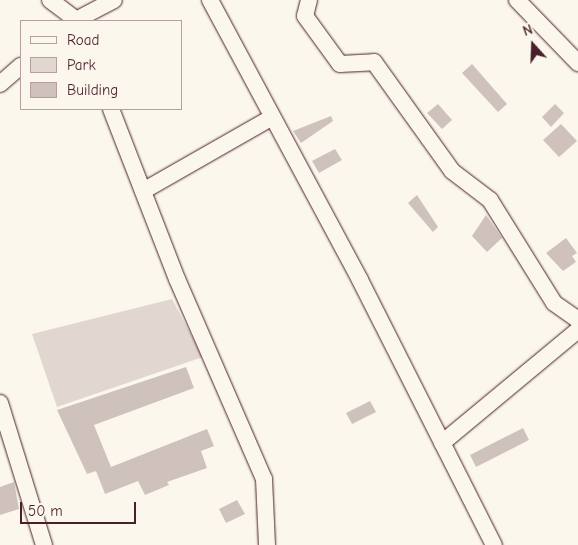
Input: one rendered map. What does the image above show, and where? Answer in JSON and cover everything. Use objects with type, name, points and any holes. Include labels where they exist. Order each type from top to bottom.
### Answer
[{"type":"street","points":[[50,0],[76,20],[114,0]]},
{"type":"street","points":[[210,0],[271,118],[360,280],[494,545]]},
{"type":"street","points":[[309,0],[305,16],[340,64],[374,62],[452,171],[490,200],[554,303],[578,320]]},
{"type":"street","points":[[517,0],[578,63]]},
{"type":"street","points":[[0,84],[20,67]]},
{"type":"street","points":[[111,110],[143,191],[264,479],[267,545]]},
{"type":"street","points":[[143,191],[271,118]]},
{"type":"street","points":[[442,443],[578,330]]},
{"type":"street","points":[[0,403],[44,545]]},
{"type":"green space","points":[[172,299],[203,357],[57,407],[32,334]]},
{"type":"building","points":[[472,64],[507,104],[498,112],[462,73]]},
{"type":"building","points":[[438,104],[452,120],[442,129],[427,113]]},
{"type":"building","points":[[555,104],[564,113],[551,127],[542,117]]},
{"type":"building","points":[[331,116],[333,121],[301,143],[293,131]]},
{"type":"building","points":[[561,124],[577,141],[559,157],[543,140]]},
{"type":"building","points":[[335,149],[342,160],[319,173],[312,161]]},
{"type":"building","points":[[417,195],[438,227],[433,232],[408,203]]},
{"type":"building","points":[[486,215],[502,238],[487,252],[472,236]]},
{"type":"building","points":[[566,238],[577,253],[572,256],[576,262],[563,271],[546,253]]},
{"type":"building","points":[[186,367],[194,388],[94,425],[111,467],[207,429],[214,446],[201,451],[207,468],[167,482],[169,485],[145,495],[138,481],[105,494],[96,471],[87,474],[57,410]]},
{"type":"building","points":[[370,401],[376,412],[352,424],[346,413]]},
{"type":"building","points":[[523,428],[529,440],[476,467],[470,455]]},
{"type":"building","points":[[14,482],[19,509],[0,515],[0,487]]},
{"type":"building","points":[[237,500],[245,514],[226,523],[219,509]]}]
